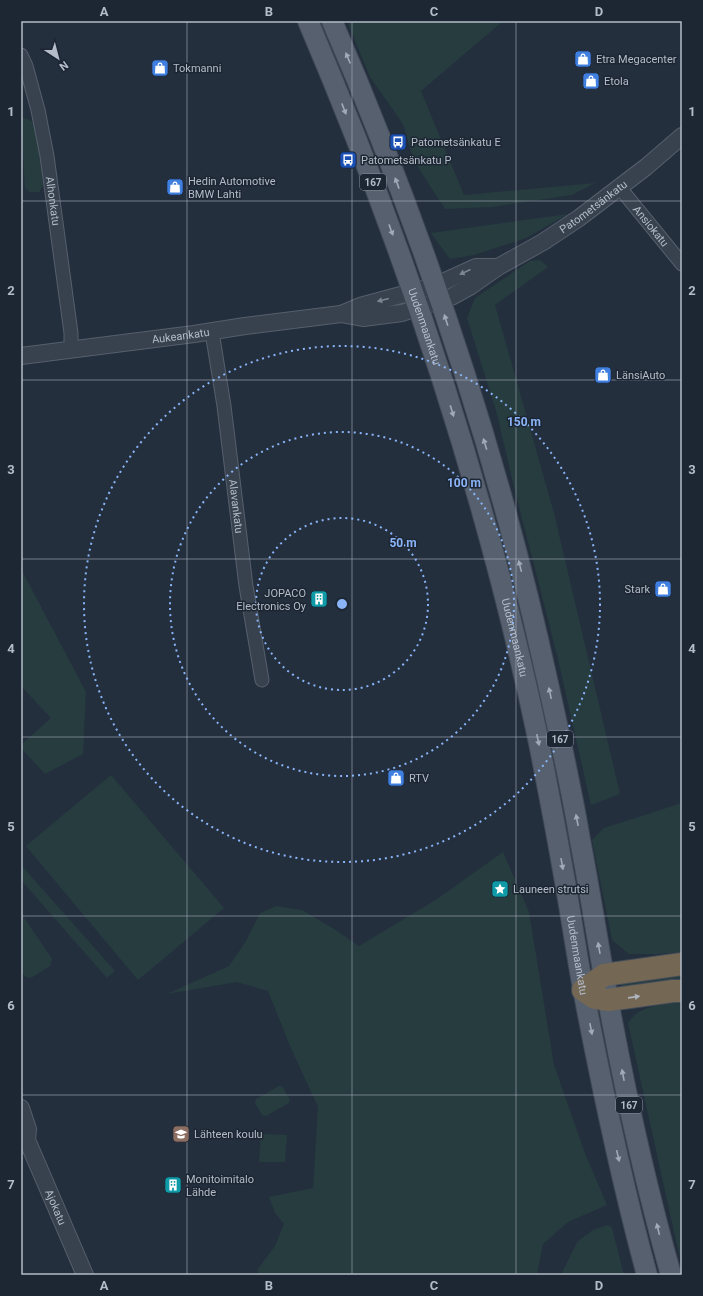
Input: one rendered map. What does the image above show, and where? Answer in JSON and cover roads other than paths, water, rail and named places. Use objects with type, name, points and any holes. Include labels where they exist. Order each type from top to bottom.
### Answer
[{"type":"highway","points":[[682,964],[604,975],[583,990],[595,998],[608,1000],[682,991]]},
{"type":"main road","name":"Uudenmaankatu","points":[[308,21],[330,72],[381,203],[416,300],[468,463],[515,640],[537,735],[562,862],[583,990],[603,1090],[621,1171],[647,1273]]},
{"type":"main road","name":"Uudenmaankatu","points":[[332,21],[384,146],[437,293],[466,380],[516,553],[538,639],[580,837],[608,1000],[628,1102],[671,1275]]},
{"type":"street","name":"Alhonkatu","points":[[21,54],[26,66],[38,110],[47,156],[71,349]]},
{"type":"street","name":"Patometsänkatu","points":[[416,300],[437,293],[451,297],[543,242],[620,188],[682,136]]},
{"type":"street","name":"Ansiokatu","points":[[620,188],[682,264]]},
{"type":"street","name":"Aukeankatu","points":[[21,356],[341,314],[363,318],[402,313],[416,300]]},
{"type":"street","name":"Alavankatu","points":[[212,332],[224,406],[246,586],[262,680]]},
{"type":"street","name":"Ajokatu","points":[[21,1108],[28,1129],[23,1138],[85,1275]]},
{"type":"place","name":"Etra Megacenter","points":[[583,59]]},
{"type":"place","name":"Tokmanni","points":[[160,68]]},
{"type":"place","name":"Etola","points":[[591,81]]},
{"type":"place","name":"Patometsänkatu E","points":[[398,142]]},
{"type":"place","name":"Patometsänkatu P","points":[[348,160]]},
{"type":"place","name":"Hedin Automotive BMW Lahti","points":[[175,187]]},
{"type":"place","name":"LänsiAuto","points":[[603,375]]},
{"type":"place","name":"Stark","points":[[663,589]]},
{"type":"place","name":"JOPACO Electronics Oy","points":[[319,599]]},
{"type":"place","name":"RTV","points":[[396,778]]},
{"type":"place","name":"Launeen strutsi","points":[[500,889]]},
{"type":"place","name":"Lähteen koulu","points":[[181,1134]]},
{"type":"place","name":"Monitoimitalo Lähde","points":[[173,1185]]}]
